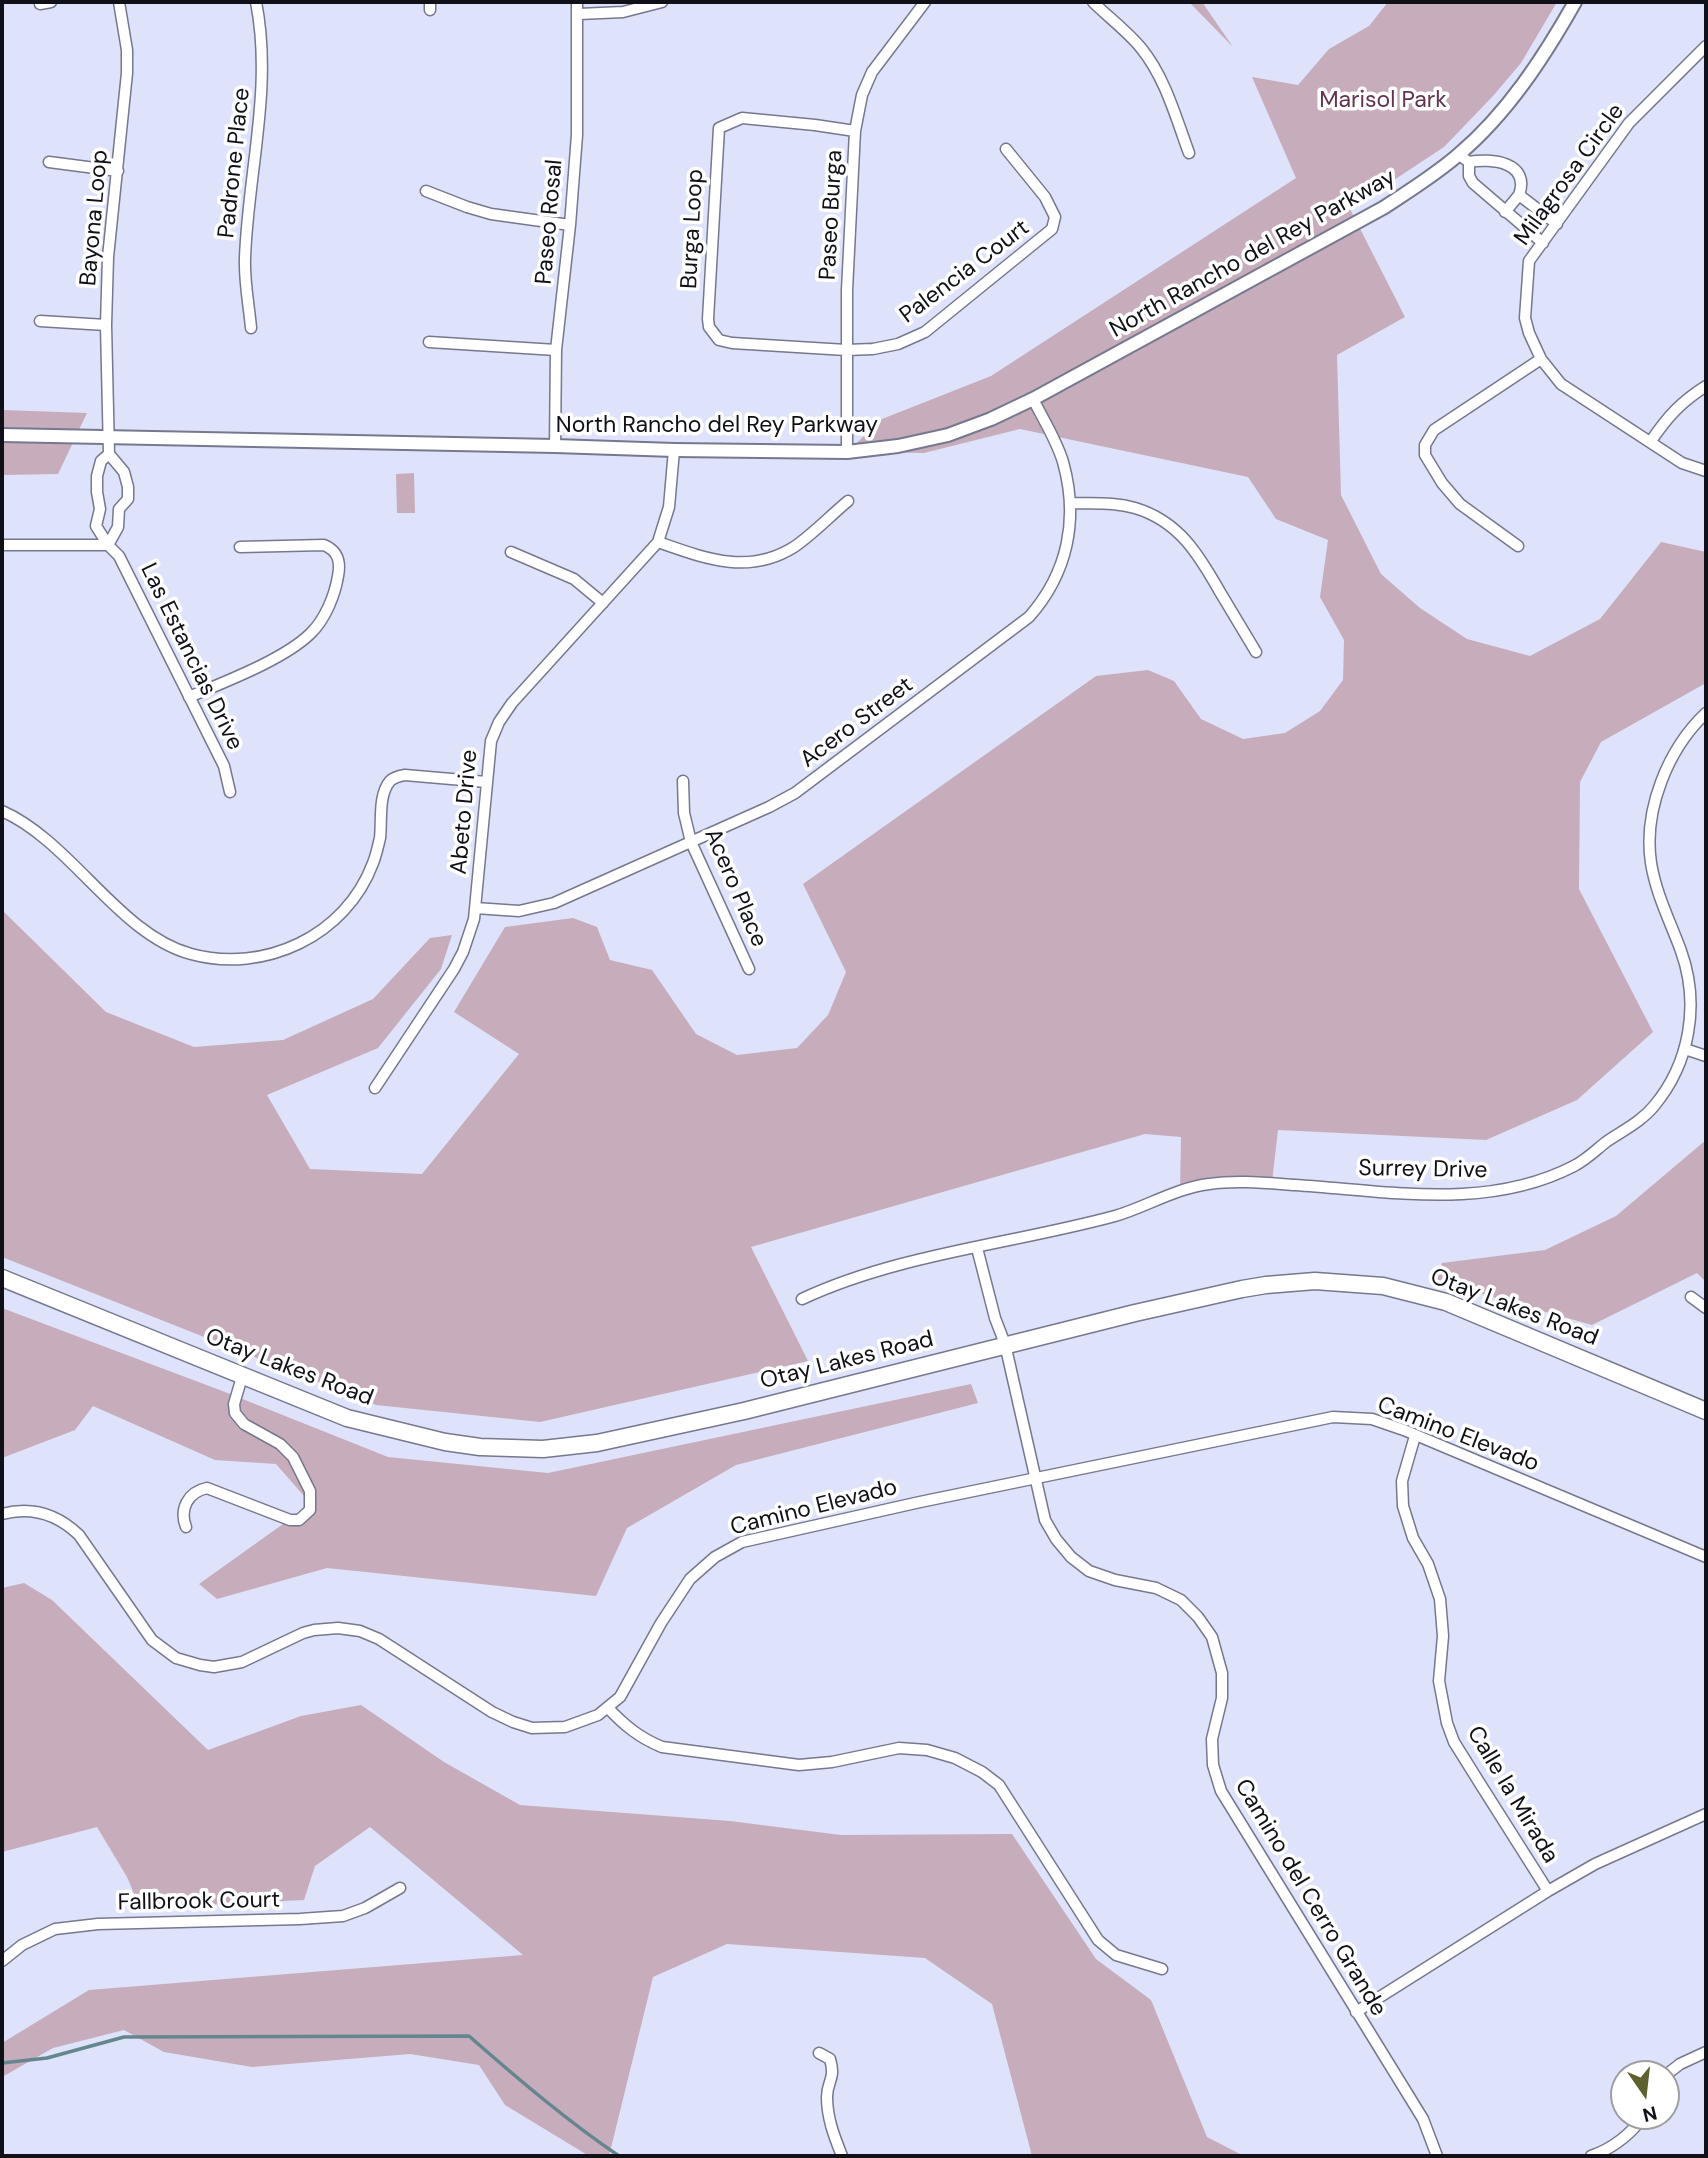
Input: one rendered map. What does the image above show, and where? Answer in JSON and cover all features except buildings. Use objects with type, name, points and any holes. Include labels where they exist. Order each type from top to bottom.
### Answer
[{"type":"main road","name":"Otay Lakes Road","points":[[2,1278],[347,1418],[445,1442],[480,1447],[543,1449],[597,1443],[744,1411],[1135,1312],[1266,1285],[1315,1281],[1361,1283],[1404,1290],[1446,1302],[1706,1411]]},
{"type":"street","name":"Bayona Loop","points":[[109,438],[106,326],[108,257],[127,72],[127,50],[119,2]]},
{"type":"street","name":"Padrone Place","points":[[251,328],[244,260],[262,107],[262,47],[256,2]]},
{"type":"street","name":"Paseo Rosal","points":[[555,446],[556,350],[570,225],[576,135],[578,2]]},
{"type":"street","points":[[579,14],[623,12],[662,2]]},
{"type":"street","name":"Paseo Burga","points":[[847,452],[847,290],[855,131],[862,95],[872,72],[925,2]]},
{"type":"street","points":[[1093,2],[1141,48],[1155,70],[1189,153]]},
{"type":"street","name":"North Rancho del Rey Parkway","points":[[2,435],[847,452],[898,446],[947,435],[991,419],[1033,399],[1383,208],[1464,159],[1483,131],[1518,91],[1575,2]]},
{"type":"street","name":"Milagrosa Circle","points":[[1706,46],[1629,123],[1529,261],[1525,318],[1541,359],[1560,384],[1682,463],[1706,471]]},
{"type":"street","name":"Burga Loop","points":[[846,349],[732,343],[719,340],[709,327],[708,320],[719,128],[742,118],[855,131]]},
{"type":"street","name":"Palencia Court","points":[[846,349],[886,348],[917,337],[1052,229],[1055,217],[1045,197],[1006,149]]},
{"type":"street","points":[[1505,212],[1521,189],[1515,170],[1490,159],[1464,159],[1472,183],[1505,212],[1543,243]]},
{"type":"street","points":[[49,162],[118,171]]},
{"type":"street","points":[[426,191],[467,208],[491,214],[570,225]]},
{"type":"street","points":[[1519,195],[1557,224]]},
{"type":"street","points":[[40,321],[106,326]]},
{"type":"street","points":[[429,342],[556,350]]},
{"type":"street","points":[[1518,545],[1460,504],[1436,474],[1425,455],[1425,445],[1434,430],[1541,359]]},
{"type":"street","points":[[1651,442],[1669,416],[1685,400],[1706,386]]},
{"type":"street","name":"Acero Street","points":[[475,908],[519,911],[554,903],[795,793],[1017,628],[1040,605],[1056,579],[1068,541],[1071,503],[1063,460],[1033,399]]},
{"type":"street","name":"Las Estancias Drive","points":[[109,438],[109,454],[102,461],[97,476],[100,509],[96,526],[119,556],[224,766],[230,792]]},
{"type":"street","name":"Abeto Drive","points":[[375,1088],[454,969],[466,944],[475,908],[491,741],[499,722],[512,703],[658,542],[669,507],[674,450]]},
{"type":"street","points":[[2,545],[108,545],[118,527],[119,509],[128,499],[124,472],[109,454]]},
{"type":"street","points":[[658,542],[714,560],[739,563],[760,561],[793,547],[848,501]]},
{"type":"street","points":[[1071,503],[1124,506],[1149,513],[1172,527],[1193,547],[1256,652]]},
{"type":"street","points":[[100,509],[119,509]]},
{"type":"street","points":[[189,697],[253,668],[304,639],[321,620],[336,587],[340,560],[334,551],[324,545],[240,547]]},
{"type":"street","points":[[511,552],[574,579],[603,603]]},
{"type":"street","name":"Surrey Drive","points":[[802,1299],[878,1270],[1114,1216],[1207,1184],[1270,1182],[1474,1195],[1532,1184],[1577,1165],[1643,1118],[1668,1086],[1685,1049],[1690,1018],[1689,987],[1681,952],[1661,904],[1651,861],[1651,831],[1654,806],[1672,758],[1686,735],[1706,713]]},
{"type":"street","points":[[2,811],[19,819],[46,840],[149,935],[186,953],[216,959],[244,960],[301,944],[333,922],[348,905],[373,863],[386,788],[393,778],[405,775],[486,782]]},
{"type":"street","name":"Acero Place","points":[[683,781],[684,813],[691,842],[749,969]]},
{"type":"street","points":[[1685,1049],[1706,1056]]},
{"type":"street","name":"Camino del Cerro Grande","points":[[977,1248],[995,1318],[1005,1344],[1034,1479],[1050,1530],[1063,1548],[1089,1571],[1115,1580],[1156,1588],[1181,1600],[1205,1626],[1216,1648],[1222,1673],[1222,1698],[1212,1739],[1213,1765],[1220,1791],[1423,2119],[1437,2156]]},
{"type":"street","points":[[1691,1297],[1706,1308]]},
{"type":"street","points":[[186,1527],[183,1517],[186,1502],[197,1491],[206,1488],[290,1520],[299,1520],[310,1510],[310,1491],[293,1457],[280,1444],[244,1423],[235,1413],[234,1404],[242,1377]]},
{"type":"street","name":"Camino Elevado","points":[[2,1514],[25,1510],[43,1512],[71,1528],[79,1535],[152,1640],[168,1653],[186,1662],[208,1667],[233,1665],[303,1633],[349,1629],[379,1639],[492,1712],[521,1726],[543,1729],[565,1727],[588,1720],[620,1697],[684,1586],[708,1561],[730,1547],[776,1534],[1333,1417],[1371,1419],[1706,1557]]},
{"type":"street","name":"Calle la Mirada","points":[[1415,1436],[1402,1481],[1403,1506],[1413,1538],[1428,1564],[1440,1599],[1443,1636],[1439,1681],[1447,1723],[1454,1741],[1548,1891]]},
{"type":"street","points":[[608,1708],[626,1727],[646,1741],[662,1747],[799,1765],[912,1748],[941,1754],[969,1765],[999,1785],[1098,1940],[1116,1955],[1162,1969]]},
{"type":"street","points":[[1356,2012],[1595,1864],[1706,1814]]},
{"type":"street","name":"Fallbrook Court","points":[[2,1961],[22,1945],[55,1929],[98,1924],[343,1916],[365,1908],[400,1888]]},
{"type":"street","points":[[1680,2064],[1706,2052]]},
{"type":"street","points":[[819,2053],[830,2059],[834,2073],[827,2093],[830,2125],[842,2156]]},
{"type":"street","points":[[1591,2156],[1605,2151],[1631,2130]]},
{"type":"green space","points":[[1189,2],[1202,2],[1233,47]]},
{"type":"green space","name":"Marisol Park","points":[[1388,2],[1557,2],[1521,63],[1444,147],[1350,209],[1405,317],[1337,355],[1341,495],[1381,574],[1420,608],[1467,639],[1530,656],[1600,619],[1661,542],[1706,552],[1706,683],[1601,742],[1580,782],[1579,889],[1653,1032],[1577,1100],[1486,1140],[1278,1130],[1272,1182],[1180,1192],[1181,1137],[1145,1134],[751,1247],[808,1361],[540,1422],[376,1405],[2,1257],[2,910],[106,1012],[194,1047],[283,1040],[373,999],[430,938],[452,935],[441,969],[378,1048],[267,1095],[310,1169],[422,1174],[519,1054],[454,1012],[505,927],[573,918],[597,927],[610,960],[652,970],[696,1034],[737,1055],[797,1048],[828,1015],[846,972],[803,884],[1096,676],[1148,670],[1174,681],[1201,719],[1243,739],[1285,733],[1320,711],[1343,680],[1344,640],[1320,597],[1328,540],[1276,519],[1248,477],[1020,429],[924,453],[847,452],[882,419],[991,376],[1296,178],[1252,77],[1298,85],[1329,49],[1369,26]]},
{"type":"green space","points":[[2,410],[87,413],[58,474],[2,475]]},
{"type":"green space","points":[[414,473],[415,513],[397,513],[396,474]]},
{"type":"green space","points":[[1706,1140],[1706,1282],[1697,1273],[1592,1325],[1436,1281],[1442,1263],[1545,1250],[1616,1216]]},
{"type":"green space","points":[[2,1308],[388,1457],[548,1473],[971,1384],[978,1403],[736,1465],[627,1528],[596,1596],[327,1568],[217,1599],[199,1584],[311,1504],[276,1464],[215,1460],[93,1406],[75,1430],[2,1458]]},
{"type":"green space","points":[[24,1583],[52,1600],[208,1750],[301,1716],[361,1705],[444,1762],[520,1805],[730,1821],[841,1835],[1012,1834],[1096,1959],[1151,2000],[1207,2137],[1244,2156],[1032,2156],[992,2004],[925,1958],[727,1944],[653,1977],[609,2156],[589,2156],[505,2105],[479,2065],[410,2054],[252,2067],[164,2052],[124,2030],[53,2048],[2,2077],[2,2043],[89,1990],[523,1955],[370,1827],[315,1866],[304,1900],[140,1908],[127,1877],[97,1827],[2,1852],[2,1588]]},
{"type":"waterway","points":[[2,2063],[47,2058],[124,2037],[469,2036],[561,2113],[619,2156]]}]
